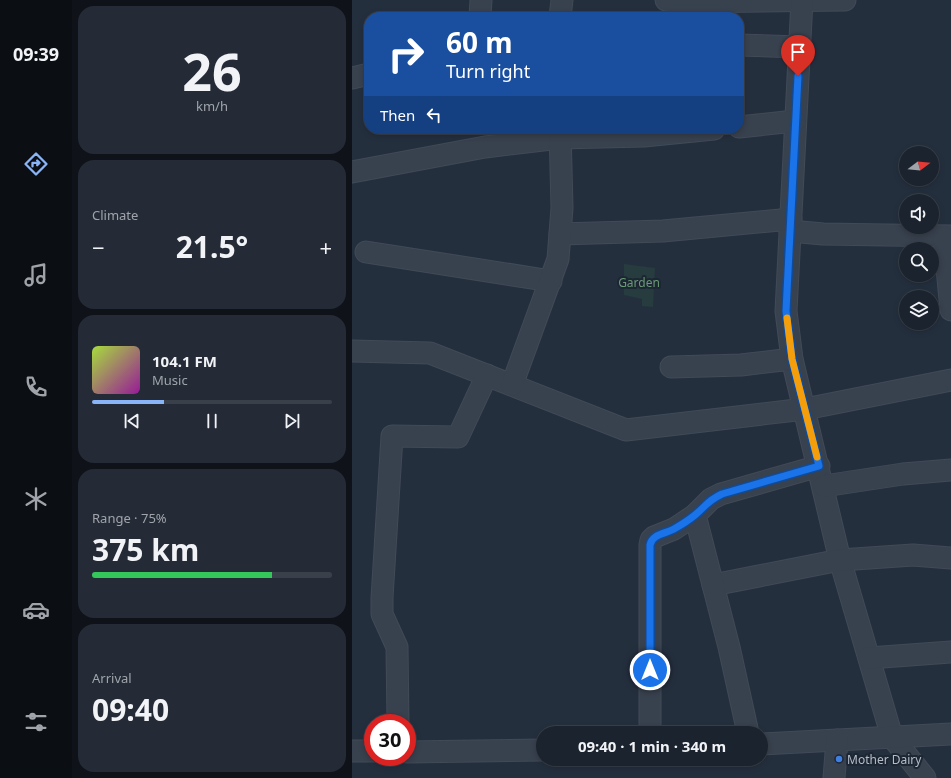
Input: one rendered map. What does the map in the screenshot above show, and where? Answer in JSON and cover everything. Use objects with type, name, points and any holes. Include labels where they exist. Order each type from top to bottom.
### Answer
[{"type":"street","points":[[480,12],[481,0]]},
{"type":"street","points":[[561,12],[562,0]]},
{"type":"street","points":[[666,0],[686,2],[845,0]]},
{"type":"street","points":[[802,1],[786,311],[792,359],[824,486],[840,560],[892,737],[924,778]]},
{"type":"street","points":[[744,45],[800,46]]},
{"type":"street","points":[[352,78],[364,75]]},
{"type":"street","points":[[744,126],[795,121]]},
{"type":"street","points":[[512,385],[558,259],[562,208],[560,134]]},
{"type":"street","points":[[353,171],[560,134],[644,136],[664,134]]},
{"type":"street","points":[[560,234],[790,225],[823,234],[947,236],[951,310]]},
{"type":"street","points":[[366,252],[550,281]]},
{"type":"street","points":[[352,351],[430,352],[626,430],[805,409],[951,380]]},
{"type":"street","points":[[671,367],[741,365],[792,359]]},
{"type":"street","points":[[398,714],[396,647],[382,614],[392,436],[458,437],[486,375]]},
{"type":"street","points":[[650,726],[651,540],[654,537],[674,529],[695,515],[711,499],[722,494],[819,466]]},
{"type":"street","points":[[824,486],[903,474],[951,470]]},
{"type":"street","points":[[695,515],[746,726]]},
{"type":"street","points":[[713,585],[840,560],[913,555],[951,558]]},
{"type":"street","points":[[869,658],[951,652]]},
{"type":"street","points":[[768,744],[951,734]]},
{"type":"street","points":[[834,778],[837,740]]},
{"type":"street","points":[[416,752],[536,750]]},
{"type":"street","points":[[352,751],[364,752]]},
{"type":"green space","name":"Garden","points":[[624,264],[655,268],[653,307],[642,306],[642,299],[624,295]]},
{"type":"slow traffic","points":[[787,318],[792,359],[817,457]]},
{"type":"place","name":"Mother Dairy","points":[[839,759]]},
{"type":"route","points":[[650,670],[651,540],[654,537],[674,529],[684,523],[695,515],[711,499],[722,494],[819,466],[792,359],[786,311],[798,76]]}]
